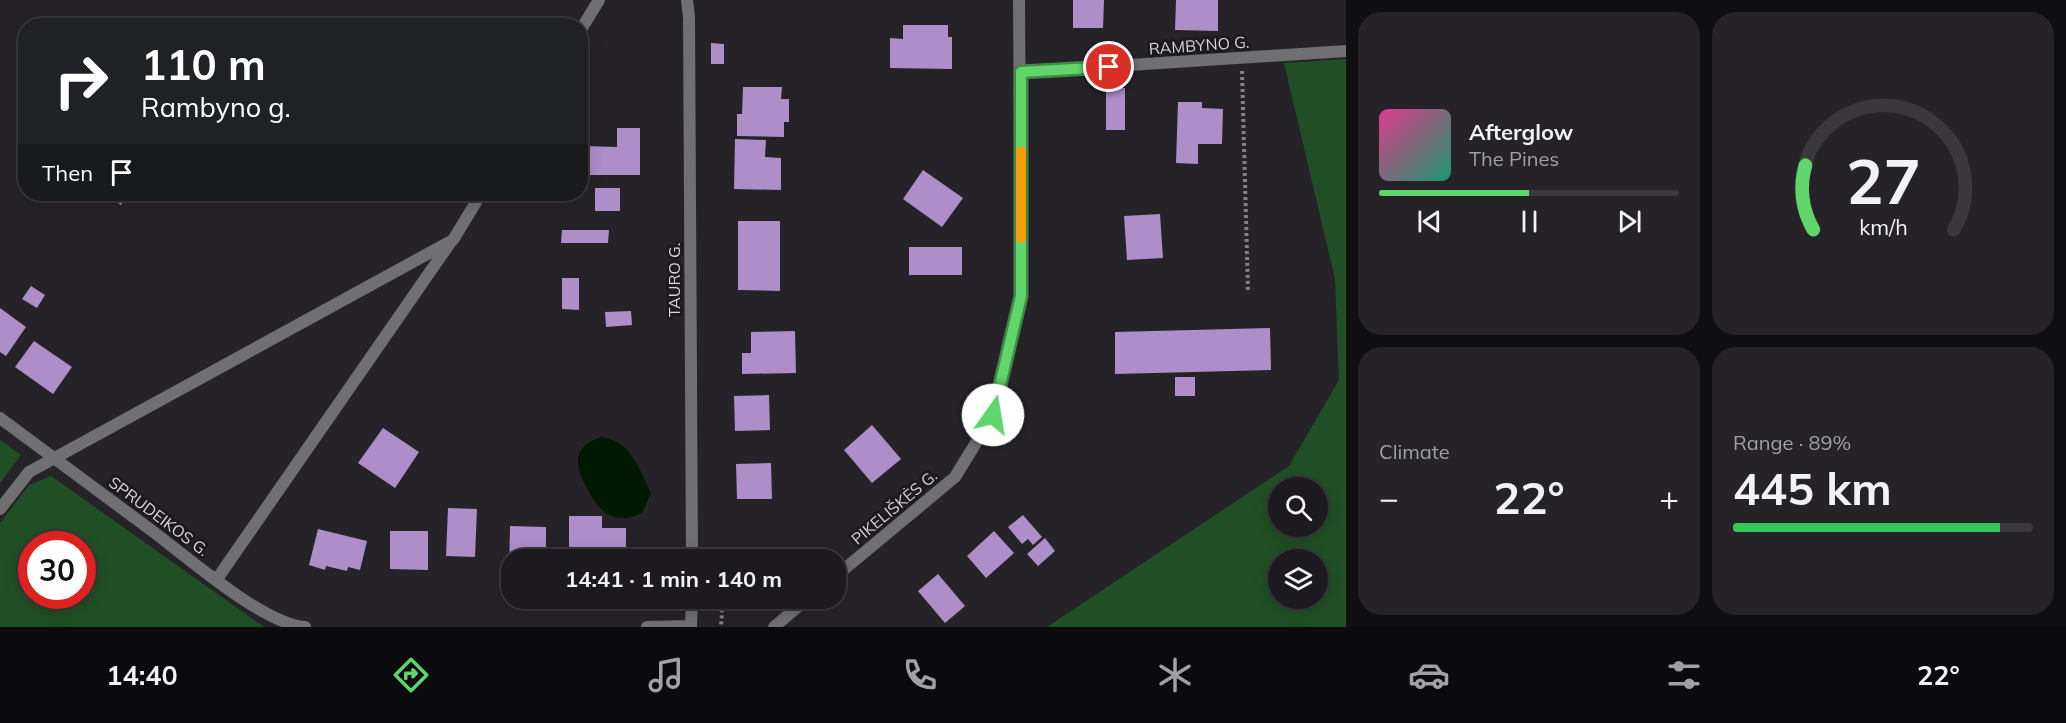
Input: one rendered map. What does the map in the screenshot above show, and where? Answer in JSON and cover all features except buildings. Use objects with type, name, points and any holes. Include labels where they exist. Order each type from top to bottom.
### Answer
[{"type":"street","points":[[588,18],[599,0]]},
{"type":"street","name":"TAURO G.","points":[[687,0],[689,18],[692,549]]},
{"type":"street","name":"PIKELIŠKĖS G.","points":[[846,568],[955,477],[993,415],[1021,296],[1019,0]]},
{"type":"street","name":"RAMBYNO G.","points":[[1021,72],[1346,51]]},
{"type":"street","points":[[217,579],[453,240],[477,201]]},
{"type":"street","points":[[0,509],[29,472],[453,240]]},
{"type":"street","name":"SPRUDEIKOS G.","points":[[0,418],[260,609],[294,626],[305,627]]},
{"type":"street","points":[[647,627],[691,627],[692,609]]},
{"type":"street","points":[[774,627],[795,609]]},
{"type":"path","points":[[1241,59],[1248,292]]},
{"type":"path","points":[[721,609],[721,627]]},
{"type":"green space","points":[[1346,59],[1346,627],[1047,627],[1268,480],[1268,537],[1328,537],[1328,477],[1272,477],[1289,466],[1339,380],[1335,279],[1284,63]]},
{"type":"green space","points":[[0,440],[21,455],[0,483]]},
{"type":"green space","points":[[51,476],[264,627],[0,627],[0,523],[29,485]]},
{"type":"shaded area","points":[[601,437],[620,444],[638,465],[651,493],[642,513],[623,518],[608,514],[597,504],[587,488],[580,471],[578,457],[585,446]]},
{"type":"slow traffic","points":[[1021,151],[1021,238]]},
{"type":"route","points":[[993,415],[1021,296],[1021,72],[1109,67]]}]
